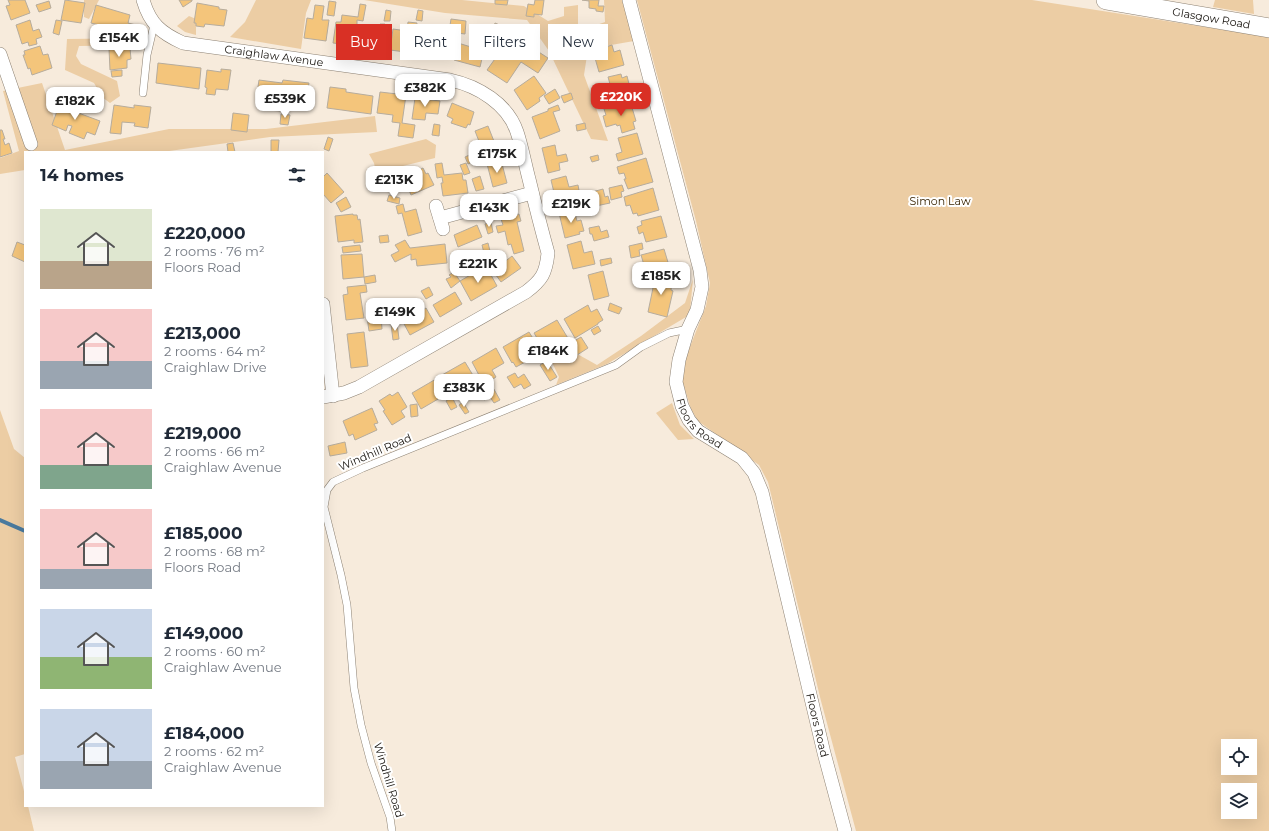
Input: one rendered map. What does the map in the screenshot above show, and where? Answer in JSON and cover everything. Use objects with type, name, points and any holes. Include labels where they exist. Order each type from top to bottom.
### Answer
[{"type":"main road","name":"Glasgow Road","points":[[1106,0],[1269,28]]},
{"type":"street","name":"Craighlaw Avenue","points":[[143,0],[154,24],[166,35],[183,43],[464,83],[481,91],[502,108],[517,131],[548,253],[543,276],[536,284],[526,292],[359,387],[344,394],[328,397],[324,323]]},
{"type":"street","name":"Floors Road","points":[[629,0],[700,270],[702,286],[697,310],[688,329],[679,360],[676,382],[682,406],[689,420],[698,430],[742,458],[754,473],[762,492],[822,745],[845,831]]},
{"type":"street","points":[[0,54],[30,144]]},
{"type":"street","points":[[440,218],[532,193]]},
{"type":"lane","points":[[144,93],[147,55],[154,24]]},
{"type":"lane","name":"Windhill Road","points":[[392,831],[390,817],[371,762],[361,725],[354,688],[347,604],[324,507],[327,490],[334,482],[351,474],[616,365],[642,347],[669,333],[688,329]]},
{"type":"green space","points":[[84,0],[99,0],[89,19],[84,17]]},
{"type":"green space","points":[[256,0],[311,0],[306,13],[301,49],[230,37],[245,22]]},
{"type":"green space","points":[[364,0],[462,0],[524,6],[548,21],[564,16],[564,7],[578,5],[578,24],[548,24],[548,50],[540,38],[540,24],[530,24],[527,20],[445,13]]},
{"type":"green space","points":[[604,0],[622,0],[634,41],[608,46],[608,24],[599,24],[605,22]]},
{"type":"green space","name":"Simon Law","points":[[637,0],[1032,0],[1269,37],[1269,831],[856,831],[821,701],[768,482],[759,465],[698,421],[691,409],[682,380],[684,362],[706,306],[710,283],[696,221]]},
{"type":"green space","points":[[1215,0],[1253,0],[1254,14],[1213,7]]},
{"type":"green space","points":[[189,16],[196,19],[196,35],[185,32],[177,26]]},
{"type":"green space","points":[[146,38],[145,45],[79,46],[76,56],[81,64],[117,81],[120,96],[110,103],[102,97],[94,83],[65,70],[67,39]]},
{"type":"green space","points":[[553,60],[586,60],[584,75],[608,141],[591,139]]},
{"type":"green space","points":[[42,83],[65,150],[169,129],[266,129],[375,116],[377,132],[270,137],[169,151],[24,151],[24,170],[0,174],[0,158],[19,151],[3,91]]},
{"type":"green space","points":[[426,139],[436,145],[435,158],[395,168],[385,188],[378,182],[374,163],[369,154]]},
{"type":"green space","points":[[693,279],[690,311],[686,317],[607,364],[556,385],[559,377],[547,352],[563,346],[597,365],[641,336],[685,303]]},
{"type":"green space","points":[[672,403],[680,425],[694,439],[678,440],[656,413]]},
{"type":"green space","points":[[0,410],[14,449],[24,457],[24,754],[15,757],[24,791],[24,807],[28,807],[34,831],[0,831]]},
{"type":"building","points":[[8,0],[25,0],[30,13],[11,20],[6,6],[10,5]]},
{"type":"building","points":[[65,0],[85,3],[81,23],[61,20]]},
{"type":"building","points":[[179,0],[192,0],[192,1],[183,7]]},
{"type":"building","points":[[495,0],[508,0],[507,5],[495,4]]},
{"type":"building","points":[[535,0],[544,0],[542,15],[534,14],[534,17],[526,16],[528,4],[534,5]]},
{"type":"building","points":[[582,0],[599,0],[598,6],[604,6],[603,12],[589,8],[589,1]]},
{"type":"building","points":[[49,1],[51,8],[39,12],[36,5]]},
{"type":"building","points":[[329,1],[336,2],[334,16],[327,15]]},
{"type":"building","points":[[197,3],[227,10],[224,26],[205,24],[204,27],[196,26],[196,23],[194,23]]},
{"type":"building","points":[[360,4],[366,5],[363,21],[357,20],[357,24],[336,24],[336,43],[333,43],[336,22],[341,22],[342,15],[358,17]]},
{"type":"building","points":[[96,5],[130,15],[128,23],[136,25],[132,37],[109,31],[110,28],[91,23]]},
{"type":"building","points":[[315,5],[324,6],[322,20],[329,20],[326,41],[304,38],[307,18],[313,19]]},
{"type":"building","points":[[386,10],[391,11],[390,21],[384,21]]},
{"type":"building","points":[[418,10],[423,11],[422,21],[416,20]]},
{"type":"building","points":[[451,19],[466,21],[465,34],[461,34],[461,24],[450,24]]},
{"type":"building","points":[[30,20],[33,31],[39,29],[42,37],[36,39],[37,44],[29,46],[28,42],[22,44],[16,25]]},
{"type":"building","points":[[56,20],[62,21],[59,35],[53,33]]},
{"type":"building","points":[[408,22],[417,23],[417,24],[408,24]]},
{"type":"building","points":[[393,29],[400,30],[400,51],[392,50]]},
{"type":"building","points":[[461,44],[469,46],[469,60],[482,60],[480,67],[454,60],[461,60]]},
{"type":"building","points":[[612,45],[614,52],[620,50],[624,65],[599,72],[596,60],[608,60],[608,46]]},
{"type":"building","points":[[40,46],[43,55],[48,54],[52,68],[32,75],[23,55],[25,55],[24,51]]},
{"type":"building","points":[[130,48],[131,59],[127,60],[127,68],[110,70],[109,49]]},
{"type":"building","points":[[540,53],[548,58],[538,73],[521,62],[507,83],[487,70],[494,60],[540,60]]},
{"type":"building","points":[[158,63],[201,68],[199,89],[156,83]]},
{"type":"building","points":[[221,69],[231,70],[228,90],[216,89],[215,95],[206,94],[207,88],[205,87],[207,70],[221,72]]},
{"type":"building","points":[[122,70],[122,76],[112,77],[111,71]]},
{"type":"building","points":[[621,74],[622,78],[627,76],[630,88],[625,89],[627,95],[608,100],[606,92],[612,91],[608,77]]},
{"type":"building","points":[[534,76],[546,93],[539,98],[540,101],[527,110],[514,90]]},
{"type":"building","points":[[259,80],[282,83],[283,80],[309,83],[306,100],[283,97],[281,111],[267,110],[268,102],[256,100]]},
{"type":"building","points":[[330,87],[346,89],[346,92],[373,96],[371,114],[327,108]]},
{"type":"building","points":[[555,89],[560,98],[549,104],[544,96]]},
{"type":"building","points":[[380,92],[406,95],[402,123],[415,125],[413,138],[398,136],[400,123],[392,122],[393,115],[377,113]]},
{"type":"building","points":[[571,93],[573,99],[564,103],[561,96]]},
{"type":"building","points":[[415,98],[440,101],[438,114],[426,113],[425,120],[412,119]]},
{"type":"building","points":[[61,100],[75,105],[73,111],[100,121],[95,135],[87,132],[84,139],[69,133],[72,126],[68,125],[66,131],[52,125]]},
{"type":"building","points":[[630,101],[636,121],[633,122],[635,129],[622,133],[620,125],[617,126],[616,124],[606,127],[603,116],[606,115],[604,109]]},
{"type":"building","points":[[452,103],[474,112],[470,125],[468,124],[466,128],[451,123],[453,119],[447,116]]},
{"type":"building","points":[[114,105],[134,108],[134,105],[151,107],[148,128],[134,126],[135,123],[122,122],[121,134],[110,133]]},
{"type":"building","points":[[558,105],[560,110],[553,112],[560,131],[540,139],[532,117],[548,111],[548,109]]},
{"type":"building","points":[[233,113],[249,115],[247,132],[231,130]]},
{"type":"building","points":[[281,114],[290,115],[288,125],[280,124]]},
{"type":"building","points":[[585,123],[586,129],[577,131],[576,125]]},
{"type":"building","points":[[434,124],[440,125],[439,136],[432,135]]},
{"type":"building","points":[[488,126],[497,149],[484,154],[475,131]]},
{"type":"building","points":[[0,130],[2,130],[5,139],[3,139],[5,145],[9,143],[12,153],[0,157]]},
{"type":"building","points":[[637,133],[643,154],[618,161],[616,154],[622,152],[618,138]]},
{"type":"building","points":[[328,137],[333,139],[329,151],[324,149]]},
{"type":"building","points":[[271,140],[279,140],[278,151],[271,151]]},
{"type":"building","points":[[233,143],[235,151],[228,151],[227,144]]},
{"type":"building","points":[[555,145],[557,156],[566,154],[568,161],[559,163],[560,170],[548,173],[542,148]]},
{"type":"building","points":[[476,152],[479,159],[468,164],[465,157]]},
{"type":"building","points":[[598,155],[599,160],[592,162],[590,157]]},
{"type":"building","points":[[646,158],[653,182],[628,189],[624,179],[626,179],[624,173],[619,174],[617,167]]},
{"type":"building","points":[[501,160],[507,183],[493,187],[487,164]]},
{"type":"building","points":[[442,163],[444,175],[462,173],[463,180],[466,180],[468,193],[443,196],[441,183],[443,183],[442,177],[437,178],[435,164]]},
{"type":"building","points":[[466,163],[470,173],[464,175],[460,165]]},
{"type":"building","points":[[423,168],[426,174],[428,173],[434,185],[411,195],[406,183],[416,179],[414,172]]},
{"type":"building","points":[[327,173],[344,192],[331,203],[324,195],[324,176]]},
{"type":"building","points":[[480,176],[484,189],[476,191],[472,179]]},
{"type":"building","points":[[566,176],[569,187],[578,185],[580,196],[571,198],[572,201],[557,205],[551,180]]},
{"type":"building","points":[[622,185],[624,191],[621,192],[622,197],[611,200],[609,188]]},
{"type":"building","points":[[653,188],[659,210],[638,216],[637,213],[633,214],[630,205],[626,206],[624,197]]},
{"type":"building","points":[[603,189],[605,197],[608,196],[610,203],[596,206],[592,192]]},
{"type":"building","points":[[389,195],[400,198],[399,204],[387,201]]},
{"type":"building","points":[[346,197],[351,207],[341,212],[336,203]]},
{"type":"building","points":[[403,204],[405,212],[416,209],[422,232],[408,236],[402,213],[398,214],[396,206]]},
{"type":"building","points":[[574,210],[577,221],[581,220],[584,231],[579,232],[580,234],[565,238],[559,213]]},
{"type":"building","points":[[519,214],[521,221],[517,222],[524,251],[514,254],[511,244],[508,245],[505,231],[498,233],[496,226],[503,225],[501,219]]},
{"type":"building","points":[[357,215],[358,220],[360,219],[363,242],[354,243],[354,240],[338,242],[335,216]]},
{"type":"building","points":[[661,216],[667,237],[646,242],[643,232],[639,234],[637,227],[642,225],[641,221]]},
{"type":"building","points":[[491,222],[493,232],[488,234],[485,224]]},
{"type":"building","points":[[477,225],[482,237],[458,247],[454,235]]},
{"type":"building","points":[[599,226],[601,232],[607,230],[609,237],[594,241],[592,234],[590,234],[589,228]]},
{"type":"building","points":[[388,235],[389,242],[380,243],[379,236]]},
{"type":"building","points":[[405,240],[410,248],[445,244],[447,263],[417,266],[416,259],[411,260],[411,254],[395,262],[391,255],[399,251],[395,245]]},
{"type":"building","points":[[581,241],[584,253],[592,251],[595,264],[573,269],[567,245]]},
{"type":"building","points":[[17,242],[24,245],[24,262],[12,256]]},
{"type":"building","points":[[488,243],[490,251],[484,253],[482,245]]},
{"type":"building","points":[[642,243],[643,249],[639,250],[640,256],[631,258],[629,246]]},
{"type":"building","points":[[360,245],[361,251],[343,253],[342,247]]},
{"type":"building","points":[[664,249],[670,269],[647,275],[641,255]]},
{"type":"building","points":[[362,254],[364,277],[343,279],[341,255]]},
{"type":"building","points":[[512,256],[521,268],[501,282],[493,271]]},
{"type":"building","points":[[611,258],[612,263],[601,266],[600,260]]},
{"type":"building","points":[[486,266],[497,286],[471,301],[460,281]]},
{"type":"building","points":[[603,271],[609,296],[594,300],[588,275]]},
{"type":"building","points":[[454,272],[460,281],[451,288],[446,279],[451,277],[449,275]]},
{"type":"building","points":[[375,275],[376,282],[365,284],[364,277]]},
{"type":"building","points":[[672,277],[671,290],[673,291],[667,317],[648,312],[653,288],[651,287],[649,279]]},
{"type":"building","points":[[366,285],[367,292],[360,293],[364,318],[346,320],[343,295],[348,294],[347,287]]},
{"type":"building","points":[[429,287],[433,295],[426,299],[421,291]]},
{"type":"building","points":[[455,292],[462,304],[440,317],[433,305]]},
{"type":"building","points":[[610,303],[622,308],[619,314],[608,310]]},
{"type":"building","points":[[588,305],[591,312],[597,309],[603,320],[575,338],[564,319]]},
{"type":"building","points":[[426,308],[434,322],[410,335],[403,322]]},
{"type":"building","points":[[381,315],[382,329],[369,331],[367,317]]},
{"type":"building","points":[[557,320],[569,340],[562,344],[559,339],[543,348],[534,333]]},
{"type":"building","points":[[397,323],[399,339],[393,340],[391,324]]},
{"type":"building","points":[[598,326],[601,331],[594,335],[591,330]]},
{"type":"building","points":[[364,332],[368,366],[351,368],[347,334]]},
{"type":"building","points":[[529,332],[542,353],[516,367],[503,347]]},
{"type":"building","points":[[581,337],[588,348],[574,357],[567,345]]},
{"type":"building","points":[[496,348],[504,363],[492,370],[496,377],[487,383],[483,376],[480,377],[472,362]]},
{"type":"building","points":[[547,361],[557,377],[550,381],[540,365]]},
{"type":"building","points":[[465,362],[474,377],[451,390],[442,375]]},
{"type":"building","points":[[515,373],[518,378],[524,374],[531,385],[524,389],[521,384],[514,388],[507,377]]},
{"type":"building","points":[[436,379],[445,395],[421,409],[412,393]]},
{"type":"building","points":[[491,384],[500,400],[494,403],[490,397],[484,400],[479,391]]},
{"type":"building","points":[[398,392],[407,407],[401,411],[405,417],[392,425],[383,411],[385,410],[379,401],[390,394],[392,396]]},
{"type":"building","points":[[452,397],[457,407],[451,410],[446,401]]},
{"type":"building","points":[[463,402],[469,412],[465,414],[459,405]]},
{"type":"building","points":[[417,404],[418,416],[411,417],[410,405]]},
{"type":"building","points":[[372,408],[378,423],[374,424],[377,430],[355,440],[353,434],[349,436],[343,421]]},
{"type":"building","points":[[345,442],[347,453],[330,456],[328,446]]},
{"type":"waterway","points":[[0,520],[24,531]]}]
